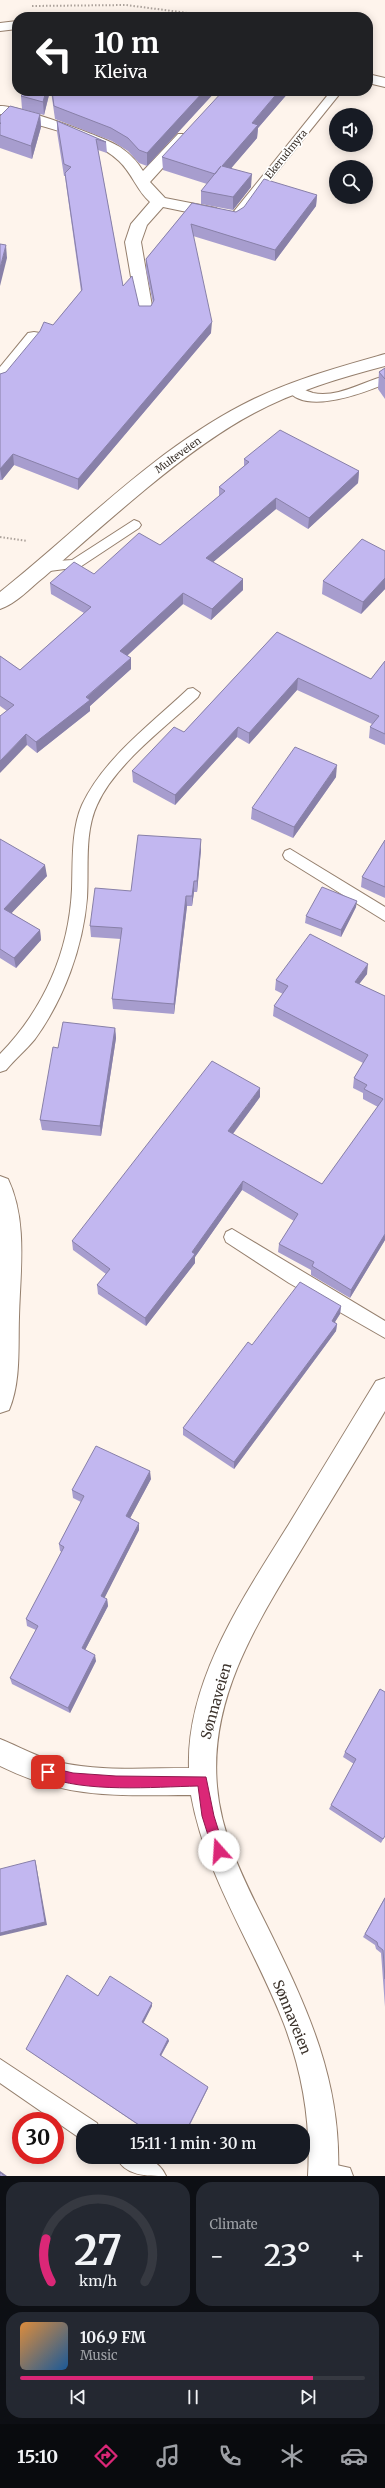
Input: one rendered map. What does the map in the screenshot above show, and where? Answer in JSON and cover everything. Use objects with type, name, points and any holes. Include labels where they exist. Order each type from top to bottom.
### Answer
[{"type":"street","points":[[0,27],[12,26]]},
{"type":"street","points":[[373,79],[385,83]]},
{"type":"street","points":[[2,110],[106,145],[123,157],[144,181],[153,197],[160,202],[235,217]]},
{"type":"street","points":[[144,181],[194,125]]},
{"type":"street","points":[[145,312],[133,242],[134,232],[137,225],[160,202]]},
{"type":"street","points":[[0,378],[34,337]]},
{"type":"street","name":"Multeveien","points":[[0,602],[143,481],[197,441],[253,406],[292,389],[385,360]]},
{"type":"street","points":[[0,1186],[7,1220],[4,1311],[5,1364],[0,1402]]},
{"type":"street","name":"Sønnaveien","points":[[329,2175],[321,2102],[306,2047],[288,2000],[257,1937],[219,1851],[207,1812],[202,1781],[202,1753],[207,1724],[231,1651],[258,1598],[385,1389]]},
{"type":"street","points":[[0,1752],[39,1770],[73,1778],[116,1781],[202,1781]]},
{"type":"lane","name":"Ekerudmyra","points":[[235,217],[333,96]]},
{"type":"lane","points":[[292,389],[311,398],[323,399],[345,394],[385,380]]},
{"type":"lane","points":[[42,567],[75,564],[134,525]]},
{"type":"lane","points":[[0,1065],[28,1034],[47,1004],[63,969],[72,938],[78,905],[84,822],[94,796],[109,775],[193,693]]},
{"type":"lane","points":[[290,854],[385,915]]},
{"type":"lane","points":[[232,1237],[295,1278],[385,1330]]},
{"type":"lane","points":[[0,2070],[79,2124]]},
{"type":"lane","points":[[137,2164],[155,2176]]},
{"type":"path","points":[[28,6],[128,6],[188,12]]},
{"type":"path","points":[[0,537],[32,541]]},
{"type":"building","points":[[21,96],[45,96],[43,102]]},
{"type":"building","points":[[53,96],[199,96],[147,153],[139,150],[128,138],[111,128],[54,106]]},
{"type":"building","points":[[218,96],[275,96],[252,123],[258,125],[222,166],[252,174],[233,197],[201,191],[215,174],[162,157]]},
{"type":"building","points":[[10,106],[40,114],[31,146],[0,135],[0,116]]},
{"type":"building","points":[[57,121],[106,142],[96,139],[123,286],[132,276],[139,306],[151,306],[154,300],[146,259],[192,203],[236,212],[244,207],[264,179],[317,195],[275,250],[191,224],[212,322],[78,479],[13,454],[0,469],[0,374],[6,372],[40,331],[44,322],[53,325],[82,290],[65,173],[71,167],[64,164]]},
{"type":"building","points":[[0,244],[6,245],[0,268]]},
{"type":"building","points":[[385,368],[385,379],[379,372]]},
{"type":"building","points":[[280,430],[359,471],[309,518],[276,498],[206,558],[243,579],[212,609],[183,593],[120,651],[131,658],[86,697],[90,700],[36,742],[26,734],[0,761],[0,716],[14,705],[0,696],[0,656],[20,670],[91,607],[50,583],[74,562],[94,574],[139,533],[160,545],[225,491],[219,487],[249,462],[244,459]]},
{"type":"building","points":[[362,539],[385,551],[385,578],[363,602],[323,581]]},
{"type":"building","points":[[277,632],[371,679],[385,661],[385,734],[370,727],[379,716],[298,678],[249,733],[238,727],[175,795],[132,771],[174,727],[184,732]]},
{"type":"building","points":[[295,747],[337,765],[294,827],[252,808]]},
{"type":"building","points":[[138,835],[201,839],[197,881],[194,881],[192,896],[186,896],[174,1004],[112,999],[122,928],[90,926],[95,888],[131,891]]},
{"type":"building","points":[[0,839],[45,865],[4,909],[40,930],[14,958],[0,949]]},
{"type":"building","points":[[385,840],[385,887],[362,877]]},
{"type":"building","points":[[322,887],[357,901],[341,930],[306,916]]},
{"type":"building","points":[[310,934],[368,964],[355,982],[385,996],[385,1234],[351,1290],[312,1266],[314,1262],[279,1244],[298,1214],[243,1181],[192,1252],[195,1254],[145,1318],[97,1285],[110,1269],[72,1241],[212,1061],[260,1088],[228,1131],[322,1184],[383,1099],[364,1089],[367,1085],[354,1078],[368,1055],[274,1006],[288,986],[276,980]]},
{"type":"building","points":[[63,1022],[115,1028],[100,1126],[40,1120],[53,1047],[58,1048]]},
{"type":"building","points":[[300,1282],[341,1306],[332,1321],[337,1324],[234,1462],[183,1428],[248,1342],[252,1345]]},
{"type":"building","points":[[96,1446],[150,1471],[126,1516],[139,1523],[101,1596],[107,1599],[82,1648],[95,1655],[68,1708],[10,1678],[38,1626],[26,1619],[64,1547],[59,1544],[84,1496],[72,1490]]},
{"type":"building","points":[[380,1689],[385,1692],[385,1836],[383,1839],[331,1805],[356,1759],[345,1752]]},
{"type":"building","points":[[35,1860],[45,1922],[0,1933],[0,1869]]},
{"type":"building","points":[[385,1898],[385,1979],[383,1950],[378,1946],[377,1942],[365,1934]]},
{"type":"building","points":[[67,1975],[98,1996],[110,1976],[152,2003],[142,2022],[168,2039],[160,2055],[208,2087],[190,2124],[138,2124],[26,2049]]},
{"type":"route","points":[[48,1772],[73,1778],[116,1781],[202,1781],[205,1805],[219,1851]]}]
